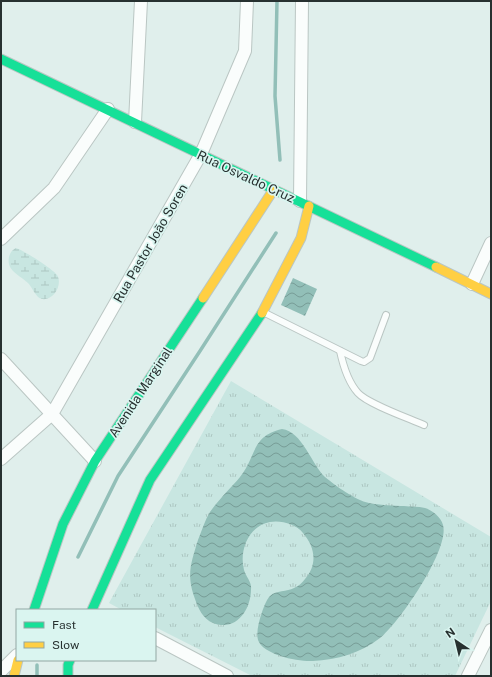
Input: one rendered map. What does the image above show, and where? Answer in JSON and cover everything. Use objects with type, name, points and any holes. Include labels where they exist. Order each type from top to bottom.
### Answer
[{"type":"main road","name":"Rua Osvaldo Cruz","points":[[1,59],[491,294]]},
{"type":"main road","name":"Avenida Marginal","points":[[34,609],[63,524],[95,460],[274,189]]},
{"type":"main road","points":[[96,609],[150,480],[263,312],[300,238],[304,204]]},
{"type":"main road","points":[[14,676],[18,661]]},
{"type":"street","points":[[135,122],[141,1]]},
{"type":"street","name":"Rua Pastor João Soren","points":[[1,459],[52,414],[201,154],[245,51],[247,1]]},
{"type":"street","points":[[302,1],[304,204]]},
{"type":"street","points":[[1,239],[54,188],[108,109]]},
{"type":"street","points":[[472,284],[491,243]]},
{"type":"street","points":[[1,359],[95,460]]},
{"type":"street","points":[[468,676],[491,630]]},
{"type":"street","points":[[156,639],[227,676]]},
{"type":"street","points":[[1,671],[16,656]]},
{"type":"lane","points":[[263,312],[364,362],[368,360],[386,315]]},
{"type":"lane","points":[[340,351],[343,366],[355,390],[364,398],[424,425]]},
{"type":"green space","points":[[16,248],[38,260],[57,275],[59,283],[54,295],[46,299],[40,298],[36,295],[28,283],[14,272],[10,266],[9,257],[11,252]]},
{"type":"green space","points":[[231,381],[491,537],[491,601],[455,676],[252,676],[156,628],[156,609],[120,609],[109,603]]},
{"type":"water","points":[[293,278],[317,289],[305,316],[281,305]]},
{"type":"water","points":[[282,429],[289,431],[301,442],[320,472],[325,477],[352,496],[373,504],[425,508],[436,514],[443,525],[443,536],[439,551],[410,602],[380,638],[365,648],[348,655],[313,661],[291,659],[274,654],[267,650],[258,640],[259,621],[266,602],[272,594],[291,589],[302,583],[312,567],[312,550],[307,538],[300,530],[288,523],[270,522],[262,524],[247,540],[244,548],[243,563],[245,573],[251,584],[250,597],[245,611],[235,622],[221,625],[209,621],[199,609],[192,591],[190,569],[198,540],[208,515],[240,477],[256,448],[265,436]]},
{"type":"waterway","points":[[277,1],[275,96],[280,160]]},
{"type":"waterway","points":[[78,557],[118,476],[276,233]]},
{"type":"waterway","points":[[37,665],[37,676]]},
{"type":"traffic: fast","points":[[1,59],[436,267]]},
{"type":"traffic: fast","points":[[34,609],[63,524],[95,461],[203,298]]},
{"type":"traffic: fast","points":[[92,609],[150,480],[262,313]]},
{"type":"traffic: fast","points":[[68,676],[70,661]]},
{"type":"traffic: slow","points":[[203,298],[274,189]]},
{"type":"traffic: slow","points":[[262,313],[301,238],[309,206]]},
{"type":"traffic: slow","points":[[436,267],[491,294]]},
{"type":"traffic: slow","points":[[14,676],[18,661]]}]
